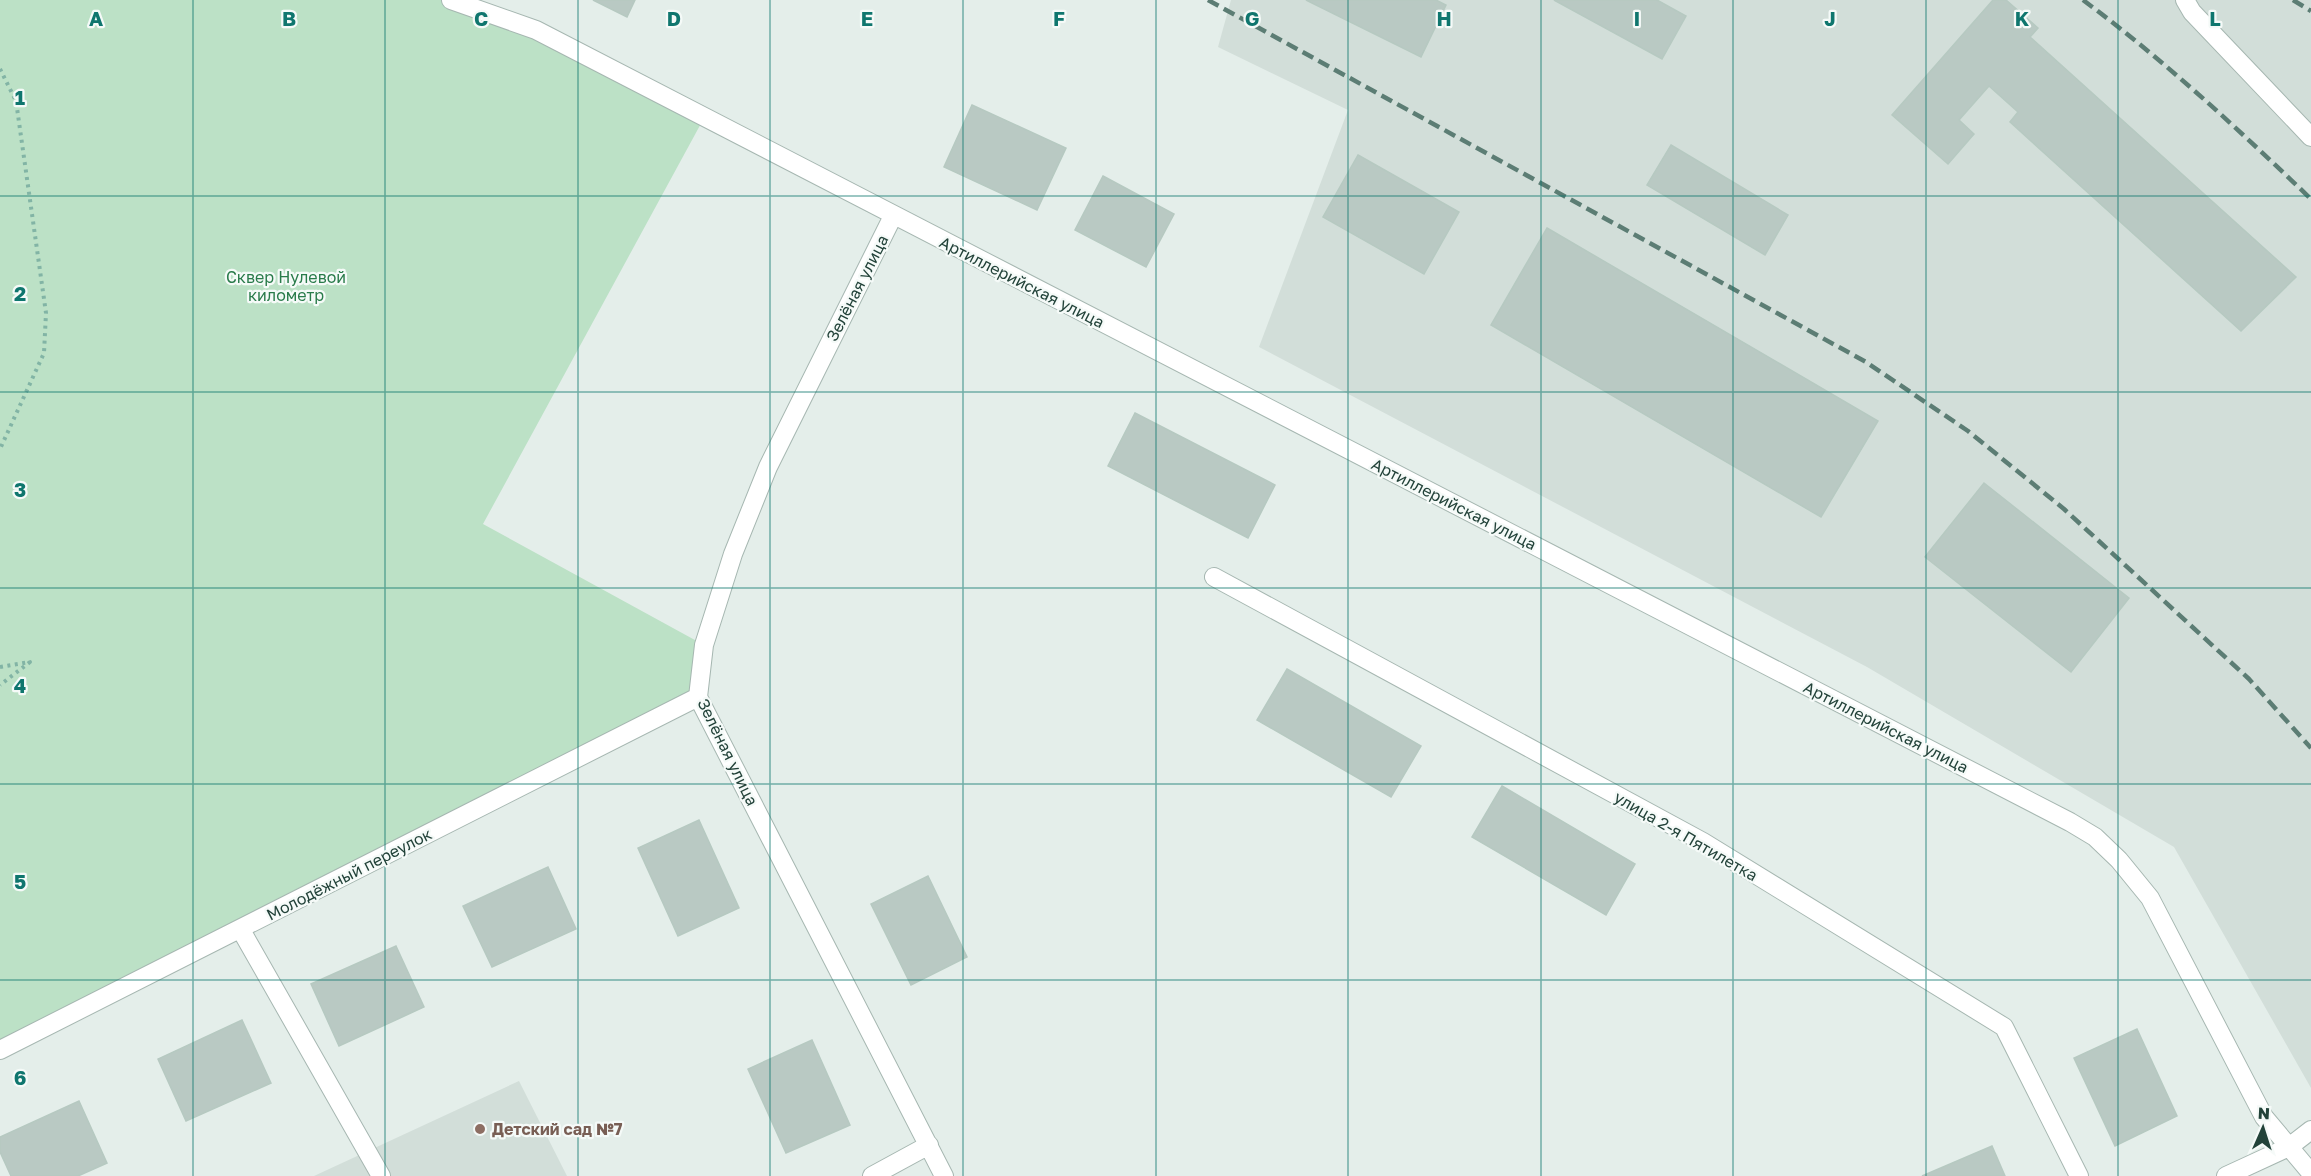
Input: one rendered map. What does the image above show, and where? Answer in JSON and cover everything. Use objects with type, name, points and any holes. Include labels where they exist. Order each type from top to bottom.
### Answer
[{"type":"street","name":"Артиллерийская улица","points":[[451,0],[536,30],[2070,822],[2095,837],[2119,860],[2150,898],[2264,1117],[2311,1173]]},
{"type":"street","points":[[2185,0],[2192,12],[2311,136]]},
{"type":"street","name":"Зелёная улица","points":[[893,216],[768,467],[733,554],[704,645],[698,696],[944,1176]]},
{"type":"street","name":"улица 2-я Пятилетка","points":[[1214,577],[1703,842],[2004,1027],[2079,1176]]},
{"type":"street","name":"Молодёжный переулок","points":[[0,1050],[241,930],[698,696]]},
{"type":"street","points":[[241,930],[381,1176]]},
{"type":"street","points":[[2226,1176],[2289,1147],[2311,1130]]},
{"type":"street","points":[[872,1176],[929,1145]]},
{"type":"path","points":[[0,69],[16,100],[46,313],[44,353],[0,449]]},
{"type":"path","points":[[0,667],[30,662],[0,685]]},
{"type":"shaded area","points":[[1231,0],[2311,0],[2311,1088],[2174,847],[1867,667],[1259,347],[1348,110],[1218,47]]},
{"type":"shaded area","name":"Детский сад №7","points":[[519,1081],[567,1176],[314,1176]]},
{"type":"green space","name":"Сквер Нулевой километр","points":[[0,0],[451,0],[704,118],[483,524],[704,645],[698,697],[0,1050]]},
{"type":"building","points":[[593,0],[635,0],[627,17]]},
{"type":"building","points":[[1306,0],[1436,0],[1446,5],[1421,57]]},
{"type":"building","points":[[1554,0],[1657,0],[1686,16],[1662,59]]},
{"type":"building","points":[[1993,0],[2006,0],[2038,28],[2030,37],[2296,277],[2241,331],[2010,122],[2018,112],[1989,86],[1959,120],[1974,134],[1948,164],[1892,115]]},
{"type":"building","points":[[972,105],[1066,148],[1037,210],[944,167]]},
{"type":"building","points":[[1671,145],[1788,215],[1765,255],[1647,185]]},
{"type":"building","points":[[1358,155],[1459,212],[1424,274],[1323,217]]},
{"type":"building","points":[[1103,176],[1174,214],[1146,267],[1075,230]]},
{"type":"building","points":[[1547,228],[1878,421],[1821,517],[1491,325]]},
{"type":"building","points":[[1135,413],[1275,485],[1248,538],[1108,466]]},
{"type":"building","points":[[1984,483],[2129,598],[2071,672],[1925,557]]},
{"type":"building","points":[[1287,669],[1421,746],[1391,797],[1257,720]]},
{"type":"building","points":[[1502,786],[1635,864],[1606,915],[1472,837]]},
{"type":"building","points":[[699,820],[739,908],[678,936],[638,848]]},
{"type":"building","points":[[548,867],[576,929],[492,967],[463,906]]},
{"type":"building","points":[[928,876],[967,957],[911,985],[871,904]]},
{"type":"building","points":[[396,946],[424,1007],[339,1046],[311,984]]},
{"type":"building","points":[[242,1020],[271,1083],[186,1121],[158,1059]]},
{"type":"building","points":[[2137,1029],[2177,1116],[2115,1146],[2074,1058]]},
{"type":"building","points":[[812,1040],[850,1125],[786,1153],[748,1069]]},
{"type":"building","points":[[79,1101],[107,1163],[78,1176],[11,1176],[0,1152],[0,1137]]},
{"type":"building","points":[[1992,1146],[2005,1176],[1922,1176]]},
{"type":"railway","points":[[1208,0],[1866,362],[1968,431],[2064,509],[2249,679],[2311,748]]},
{"type":"railway","points":[[2083,0],[2200,96],[2311,199]]},
{"type":"railway","points":[[2293,0],[2311,11]]},
{"type":"place","name":"Детский сад №7","points":[[480,1129]]}]
